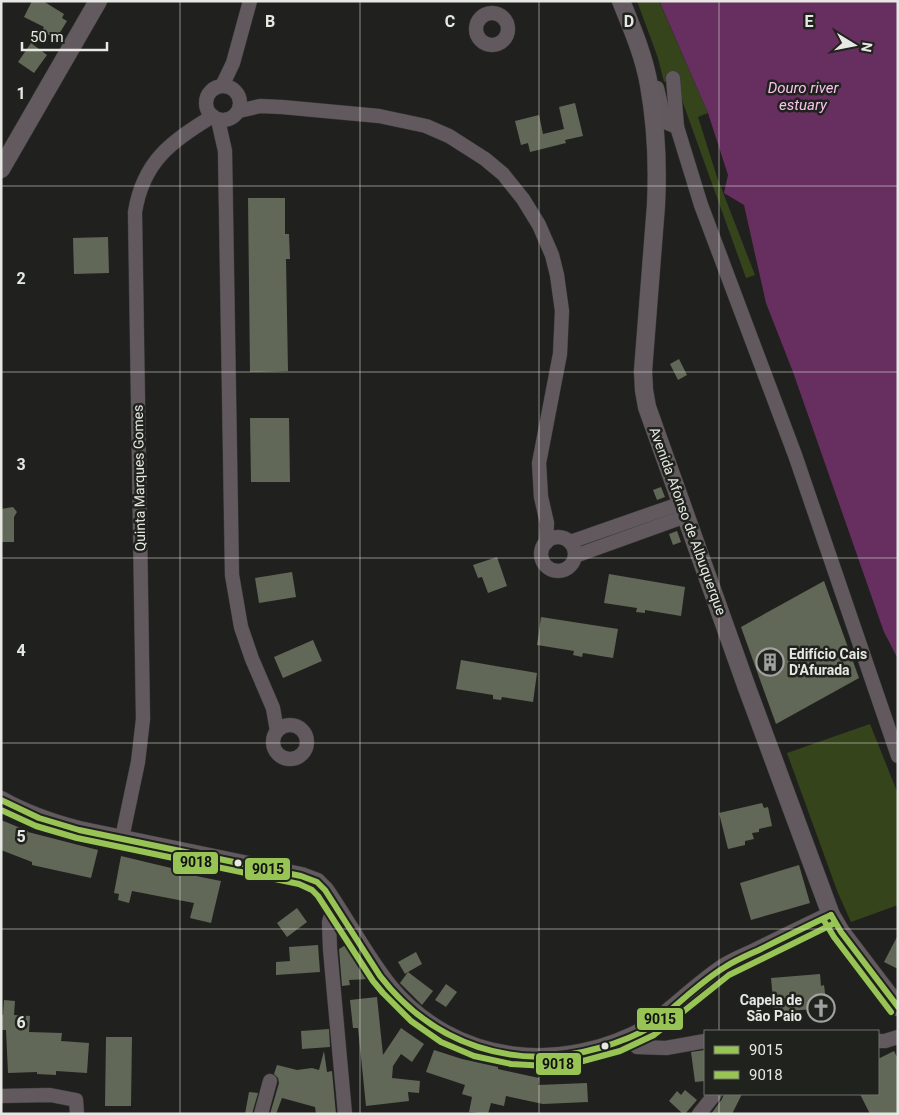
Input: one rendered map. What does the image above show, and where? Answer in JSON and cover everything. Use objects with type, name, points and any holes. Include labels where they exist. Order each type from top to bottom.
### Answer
[{"type":"main road","points":[[1,169],[98,1]]},
{"type":"main road","name":"Avenida Afonso de Albuquerque","points":[[621,1],[634,32],[649,84],[655,124],[657,180],[643,372],[647,407],[831,915],[841,932],[898,1007]]},
{"type":"main road","points":[[1,800],[18,809],[79,830],[307,877],[321,885],[390,988],[420,1017],[443,1033],[492,1052],[519,1056],[547,1058],[572,1056],[596,1051],[629,1038],[652,1026],[722,968],[831,915]]},
{"type":"street","points":[[222,115],[240,100],[231,90],[233,63],[250,1]]},
{"type":"street","points":[[653,71],[665,122],[677,127]]},
{"type":"street","points":[[673,78],[677,127],[701,205],[795,455],[898,756]]},
{"type":"street","name":"Quinta Marques Gomes","points":[[122,838],[137,771],[142,720],[135,212],[138,196],[147,172],[164,150],[185,133],[222,115],[206,104],[209,94],[217,88],[231,90]]},
{"type":"street","points":[[231,90],[260,106]]},
{"type":"street","points":[[222,115],[260,106],[378,116],[426,126],[449,136],[485,159],[503,174],[523,199],[539,225],[552,255],[562,311],[560,354],[539,463],[540,497],[547,524],[546,543],[542,558],[544,563],[553,570],[558,571],[568,568],[571,564],[569,545],[547,524]]},
{"type":"street","points":[[222,115],[225,151],[232,575],[236,606],[244,639],[283,728]]},
{"type":"street","points":[[546,543],[550,539],[569,545],[684,509]]},
{"type":"street","points":[[334,905],[329,922],[330,948],[345,1114]]},
{"type":"street","points":[[879,1040],[885,1041],[898,1037]]},
{"type":"street","points":[[629,1038],[637,1046],[666,1048],[704,1040]]},
{"type":"street","points":[[261,1114],[270,1081]]},
{"type":"street","points":[[1,1096],[50,1095],[76,1100],[77,1114]]},
{"type":"street","points":[[699,1114],[714,1095]]},
{"type":"green space","points":[[637,1],[659,1],[708,113],[698,117],[717,177],[755,275],[746,278],[674,78],[664,82],[658,58]]},
{"type":"green space","points":[[870,724],[898,794],[898,905],[851,922],[838,893],[787,753]]},
{"type":"water","name":"Douro river estuary","points":[[660,1],[898,1],[898,659],[884,632],[793,372],[766,303],[744,205],[724,193],[728,175],[708,113]]},
{"type":"building","points":[[32,1],[43,1],[64,14],[62,18],[67,21],[56,39],[42,31],[44,27],[24,17]]},
{"type":"building","points":[[31,43],[47,55],[34,73],[18,62]]},
{"type":"building","points":[[575,103],[583,136],[565,140],[566,143],[530,152],[528,143],[521,145],[515,121],[539,115],[543,134],[564,129],[559,107]]},
{"type":"building","points":[[248,198],[285,198],[285,234],[289,234],[290,259],[286,259],[288,371],[250,372]]},
{"type":"building","points":[[108,237],[109,273],[74,274],[73,238]]},
{"type":"building","points":[[679,359],[687,375],[678,380],[670,364]]},
{"type":"building","points":[[250,418],[289,418],[290,482],[251,482]]},
{"type":"building","points":[[661,487],[665,497],[657,500],[653,490]]},
{"type":"building","points":[[13,507],[17,512],[14,517],[14,542],[1,542],[1,509]]},
{"type":"building","points":[[677,531],[681,542],[673,545],[669,534]]},
{"type":"building","points":[[497,557],[507,586],[488,593],[482,577],[478,578],[473,565]]},
{"type":"building","points":[[292,572],[296,597],[259,603],[255,578]]},
{"type":"building","points":[[609,574],[685,587],[681,616],[645,610],[645,613],[636,612],[637,608],[604,603]]},
{"type":"building","points":[[824,581],[859,678],[776,724],[741,627]]},
{"type":"building","points":[[541,617],[618,629],[613,658],[583,653],[582,657],[573,655],[574,651],[537,645]]},
{"type":"building","points":[[313,640],[322,661],[283,678],[274,657]]},
{"type":"building","points":[[461,660],[537,673],[533,702],[502,697],[501,700],[493,699],[493,695],[456,689]]},
{"type":"building","points":[[762,803],[764,808],[768,807],[772,826],[752,833],[754,839],[745,841],[745,845],[728,849],[719,813]]},
{"type":"building","points":[[1,820],[28,832],[98,850],[91,878],[32,865],[32,862],[1,850]]},
{"type":"building","points":[[121,856],[221,881],[211,923],[190,918],[194,903],[132,891],[129,903],[118,900],[119,894],[114,893]]},
{"type":"building","points":[[799,865],[810,903],[751,920],[740,883]]},
{"type":"building","points":[[297,908],[307,922],[287,937],[277,923]]},
{"type":"building","points":[[898,935],[898,969],[884,962]]},
{"type":"building","points":[[318,945],[320,972],[276,975],[276,962],[290,961],[289,947]]},
{"type":"building","points":[[348,946],[370,979],[349,980],[350,985],[342,986],[339,949]]},
{"type":"building","points":[[416,952],[422,964],[405,974],[398,962]]},
{"type":"building","points":[[408,972],[433,991],[422,1005],[400,983]]},
{"type":"building","points":[[820,974],[821,986],[824,985],[828,1016],[815,1017],[815,1009],[774,1012],[771,978]]},
{"type":"building","points":[[446,984],[457,992],[446,1007],[435,1000]]},
{"type":"building","points":[[377,997],[383,1055],[401,1028],[424,1044],[412,1062],[401,1054],[393,1066],[392,1078],[420,1081],[419,1093],[408,1092],[409,1101],[366,1106],[358,1028],[353,1028],[350,1000]]},
{"type":"building","points":[[4,1000],[15,1001],[14,1015],[30,1016],[29,1032],[62,1033],[61,1041],[89,1043],[87,1073],[56,1071],[56,1075],[37,1074],[37,1072],[8,1073],[6,1030],[1,1030]]},
{"type":"building","points":[[329,1029],[330,1047],[302,1049],[301,1031]]},
{"type":"building","points":[[106,1037],[132,1037],[131,1106],[105,1106]]},
{"type":"building","points":[[434,1050],[462,1059],[498,1067],[498,1069],[539,1078],[538,1085],[587,1083],[588,1102],[543,1104],[506,1096],[504,1106],[491,1103],[488,1114],[469,1112],[472,1097],[462,1094],[465,1085],[426,1072]]},
{"type":"building","points":[[704,1050],[704,1081],[695,1082],[691,1052]]},
{"type":"building","points":[[324,1051],[327,1072],[332,1071],[336,1114],[316,1114],[315,1107],[282,1098],[276,1114],[270,1114],[279,1083],[278,1078],[274,1074],[277,1065],[297,1070],[312,1068],[319,1070]]},
{"type":"building","points":[[894,1051],[898,1059],[898,1114],[870,1114],[860,1095],[879,1095],[879,1058]]},
{"type":"building","points":[[685,1090],[697,1100],[683,1114],[669,1101],[677,1091],[681,1095]]},
{"type":"building","points":[[249,1092],[258,1093],[252,1114],[245,1114]]},
{"type":"building","points":[[724,1095],[742,1095],[732,1114],[711,1114]]},
{"type":"transit line","name":"9015","points":[[1,800],[39,818],[79,830],[301,876],[317,882],[325,890],[380,976],[401,1000],[425,1020],[450,1035],[478,1047],[507,1054],[537,1057],[568,1055],[599,1048],[633,1036],[646,1030],[696,988],[725,967],[831,915]]},
{"type":"transit line","name":"9018","points":[[1,810],[36,826],[77,838],[299,884],[312,890],[318,896],[373,981],[411,1021],[441,1042],[474,1056],[511,1064],[547,1066],[583,1061],[620,1051],[654,1035],[729,975],[835,923]]},
{"type":"transit line","name":"9015","points":[[831,915],[841,932],[898,1007]]},
{"type":"transit line","name":"9018","points":[[823,919],[834,937],[891,1012]]},
{"type":"place","name":"Edifício Cais D'Afurada","points":[[770,662]]},
{"type":"place","name":"Capela de São Paio","points":[[821,1008]]}]
